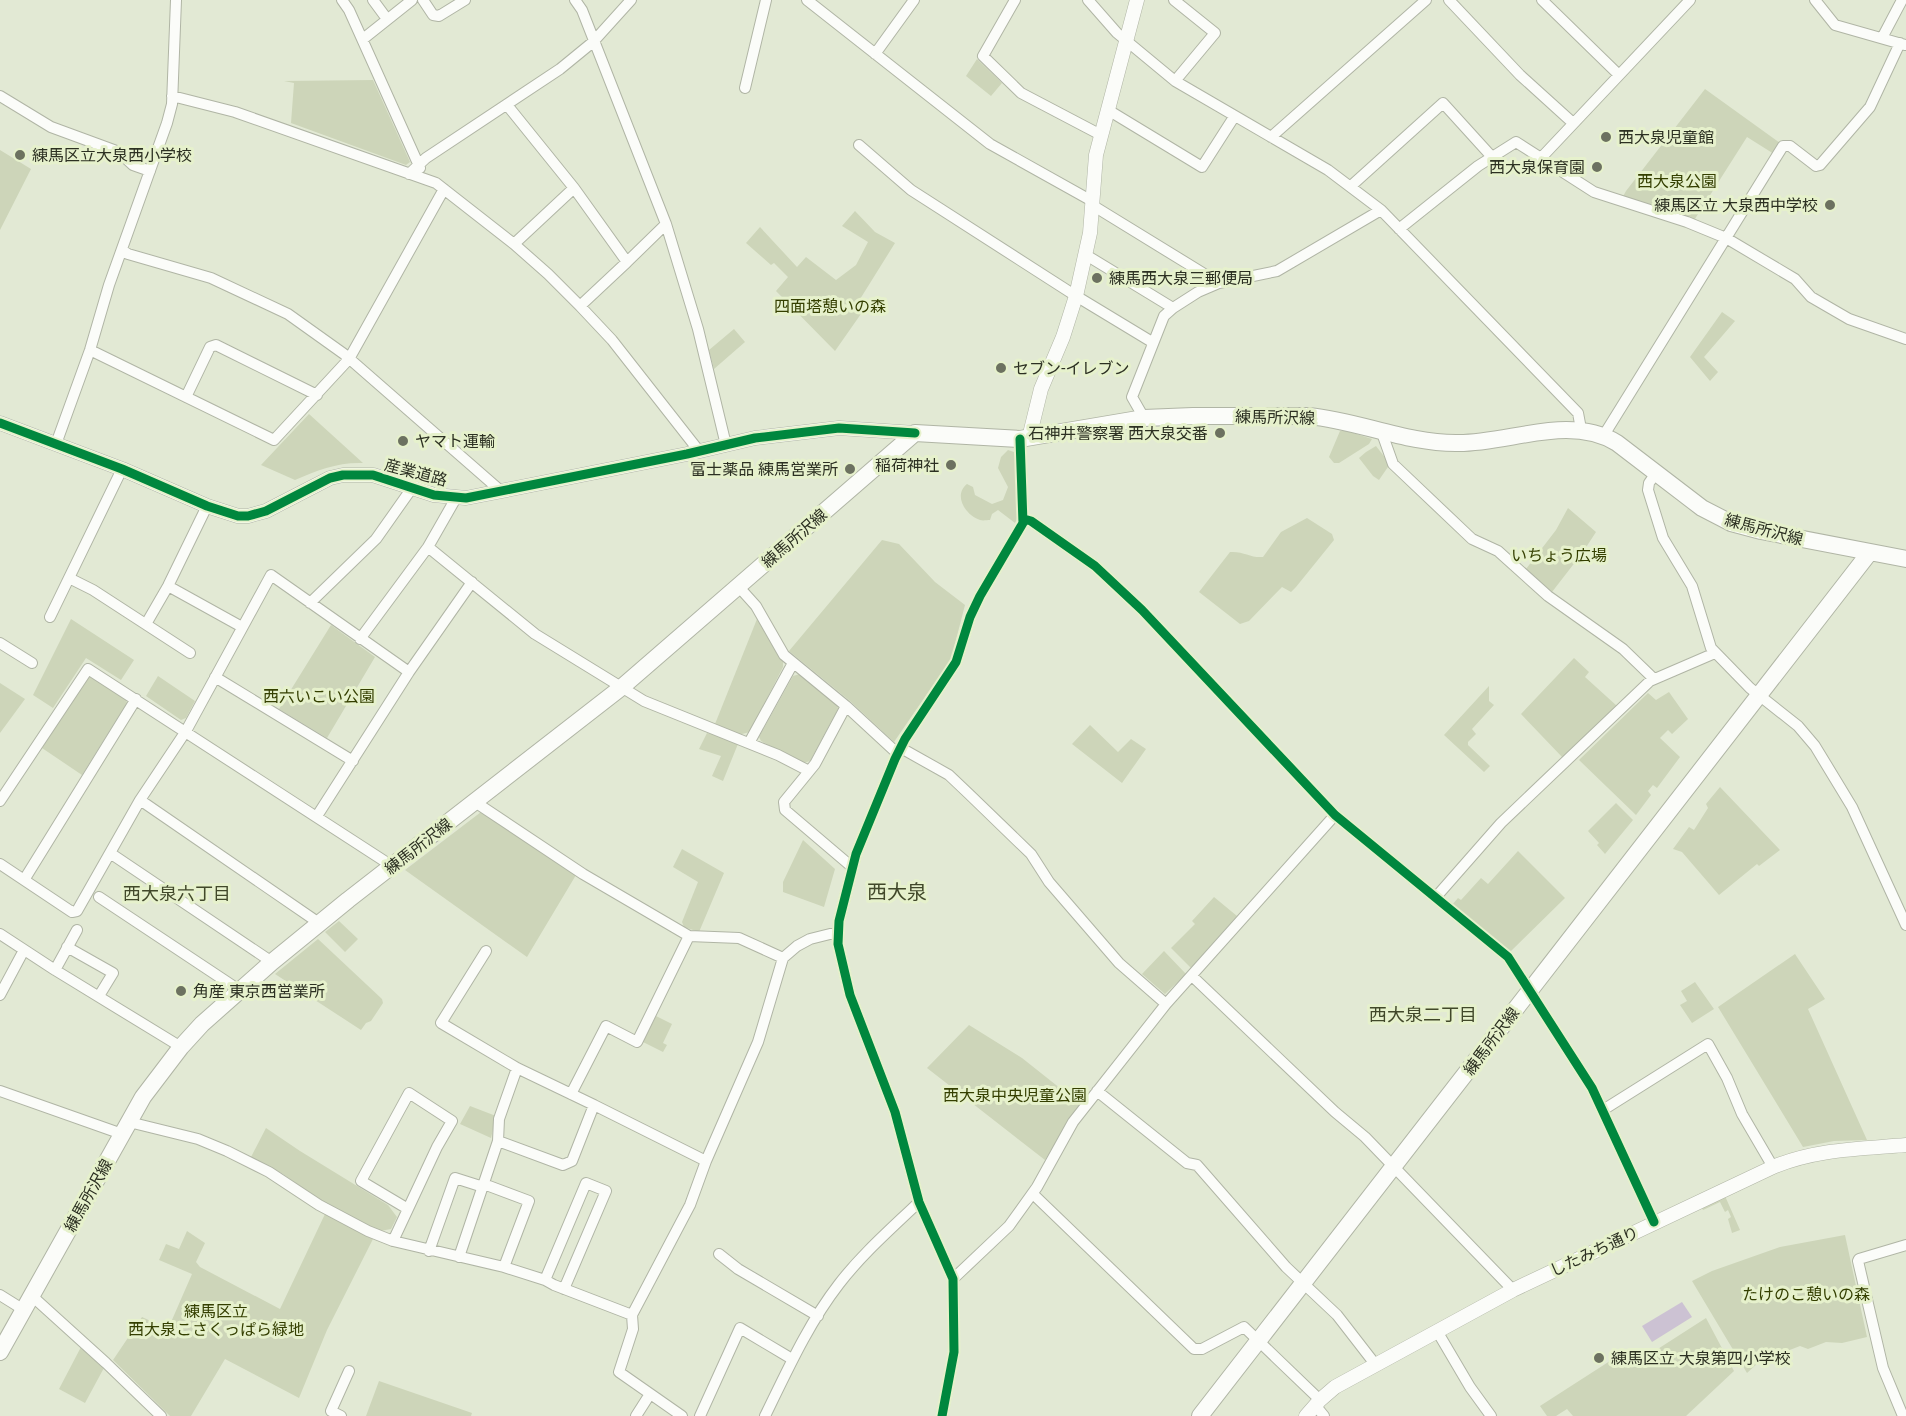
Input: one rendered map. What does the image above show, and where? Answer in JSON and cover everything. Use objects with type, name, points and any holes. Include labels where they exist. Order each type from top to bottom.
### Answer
[{"type":"main road","name":"練馬所沢線","points":[[0,1352],[143,1097],[181,1047],[202,1024],[320,923],[622,687],[915,433],[1025,438],[1144,418],[1309,416],[1328,418],[1425,442],[1480,442],[1581,429],[1604,435],[1702,508],[1731,523],[1906,559]]},
{"type":"main road","name":"練馬所沢線","points":[[1200,1416],[1870,552]]},
{"type":"street","points":[[56,444],[90,350],[109,285],[167,123],[172,96],[176,0]]},
{"type":"street","points":[[342,0],[363,39],[422,172],[514,244],[580,306],[612,340],[699,451]]},
{"type":"street","points":[[373,0],[387,19]]},
{"type":"street","points":[[363,39],[412,0]]},
{"type":"street","points":[[423,0],[433,15],[440,16],[465,0]]},
{"type":"street","points":[[575,0],[582,10],[666,224],[698,329],[726,445]]},
{"type":"street","points":[[409,174],[418,164],[560,69],[593,42],[631,0]]},
{"type":"street","points":[[745,88],[766,0]]},
{"type":"street","points":[[807,0],[990,144],[1092,203],[1219,283]]},
{"type":"street","points":[[874,54],[914,0]]},
{"type":"street","points":[[1015,0],[983,56],[1021,93],[1101,135]]},
{"type":"street","points":[[1088,0],[1126,41],[1175,81],[1319,164],[1381,210],[1578,413],[1581,429]]},
{"type":"street","points":[[943,1415],[954,1352],[953,1279],[920,1202],[895,1112],[850,995],[841,958],[838,932],[840,910],[852,867],[899,751],[956,662],[970,617],[1024,519],[1025,438],[1076,296],[1086,255],[1096,155],[1137,0]]},
{"type":"street","points":[[1174,0],[1215,33],[1175,81]]},
{"type":"street","points":[[1271,137],[1426,0]]},
{"type":"street","points":[[1449,0],[1520,75],[1574,123]]},
{"type":"street","points":[[1542,0],[1619,75]]},
{"type":"street","points":[[1540,159],[1690,0]]},
{"type":"street","points":[[1604,435],[1784,146],[1790,146],[1816,166],[1820,165],[1870,107],[1903,44],[1835,25],[1815,0]]},
{"type":"street","points":[[1882,38],[1902,0]]},
{"type":"street","points":[[0,96],[51,127],[119,152],[133,165],[150,171]]},
{"type":"street","points":[[172,96],[235,112],[409,174],[429,179]]},
{"type":"street","points":[[1351,186],[1443,103],[1492,157]]},
{"type":"street","points":[[507,105],[574,188],[627,262]]},
{"type":"street","points":[[1108,110],[1202,167],[1234,117]]},
{"type":"street","points":[[1399,229],[1492,157],[1516,142],[1594,192],[1687,222],[1726,238],[1795,279],[1811,297],[1849,319],[1906,339]]},
{"type":"street","points":[[859,145],[911,190],[1152,342]]},
{"type":"street","points":[[514,244],[574,188]]},
{"type":"street","points":[[90,350],[274,440],[349,359],[444,189]]},
{"type":"street","points":[[1144,418],[1132,397],[1152,342],[1164,316],[1173,308],[1198,292],[1219,283],[1277,271],[1381,210]]},
{"type":"street","points":[[580,306],[666,224]]},
{"type":"street","points":[[122,250],[128,254],[211,278],[288,314],[349,359],[502,492]]},
{"type":"street","points":[[1086,255],[1173,308]]},
{"type":"street","points":[[186,397],[210,347],[216,345],[317,395]]},
{"type":"street","name":"産業道路","points":[[0,423],[122,469],[207,506],[238,516],[256,514],[330,478],[343,475],[373,476],[434,495],[456,498],[479,497],[755,438],[839,428],[915,433]]},
{"type":"street","points":[[1382,433],[1393,464],[1472,539],[1498,551],[1548,596],[1623,650],[1654,678]]},
{"type":"street","points":[[50,617],[122,469]]},
{"type":"street","points":[[1656,473],[1649,483],[1648,490],[1663,538],[1692,586],[1711,648],[1759,695],[1798,726],[1815,746],[1852,807],[1903,912],[1906,925]]},
{"type":"street","points":[[310,603],[376,539],[412,488]]},
{"type":"street","points":[[360,639],[428,547],[456,498]]},
{"type":"street","points":[[146,624],[168,586],[207,506]]},
{"type":"street","points":[[1024,519],[1031,520],[1095,566],[1142,610],[1335,815],[1508,957],[1592,1088],[1654,1222]]},
{"type":"street","points":[[428,547],[542,639],[644,701],[749,742],[809,771]]},
{"type":"street","points":[[0,864],[72,912],[77,911],[140,800],[186,731],[271,575],[409,672]]},
{"type":"street","points":[[69,578],[93,590],[190,653]]},
{"type":"street","points":[[317,816],[409,672],[472,582]]},
{"type":"street","points":[[168,586],[242,627]]},
{"type":"street","points":[[738,586],[756,606],[784,655],[899,751],[949,775],[1031,855],[1048,882],[1119,963],[1166,1004]]},
{"type":"street","points":[[0,643],[32,663]]},
{"type":"street","points":[[1436,897],[1501,823],[1654,678],[1715,653]]},
{"type":"street","points":[[749,742],[793,663]]},
{"type":"street","points":[[0,800],[88,669],[392,866]]},
{"type":"street","points":[[215,677],[352,761]]},
{"type":"street","points":[[24,880],[136,699]]},
{"type":"street","points":[[846,706],[809,771],[784,802],[785,810],[852,867]]},
{"type":"street","points":[[140,800],[320,923]]},
{"type":"street","points":[[475,802],[582,874],[688,936],[740,938],[783,958]]},
{"type":"street","points":[[953,1279],[1009,1226],[1033,1194],[1074,1122],[1166,1004],[1335,815]]},
{"type":"street","points":[[110,853],[272,962]]},
{"type":"street","points":[[99,897],[239,990]]},
{"type":"street","points":[[55,970],[77,930]]},
{"type":"street","points":[[682,1416],[619,1372],[633,1329],[632,1315],[690,1205],[705,1161],[758,1042],[783,958],[810,939],[838,932]]},
{"type":"street","points":[[0,934],[181,1047]]},
{"type":"street","points":[[571,1094],[606,1026],[637,1042],[688,936]]},
{"type":"street","points":[[67,947],[113,973],[99,996]]},
{"type":"street","points":[[0,995],[24,950]]},
{"type":"street","points":[[486,951],[441,1023],[517,1068],[705,1161]]},
{"type":"street","points":[[1192,976],[1395,1167],[1513,1290]]},
{"type":"street","points":[[1603,1110],[1708,1044],[1727,1078],[1742,1114],[1773,1167]]},
{"type":"street","points":[[459,1257],[498,1141],[499,1119],[517,1068]]},
{"type":"street","points":[[0,1091],[126,1128],[198,1139],[269,1172],[319,1205],[368,1231],[429,1251],[504,1267],[545,1280],[632,1315]]},
{"type":"street","points":[[1097,1091],[1187,1163],[1197,1165],[1286,1268],[1337,1315],[1374,1364]]},
{"type":"street","points":[[393,1241],[408,1209],[437,1147],[452,1121],[409,1093],[361,1181],[408,1209]]},
{"type":"street","points":[[498,1141],[563,1165],[572,1161],[594,1105]]},
{"type":"street","name":"したみち通り","points":[[1316,1409],[1335,1387],[1437,1330],[1513,1290],[1773,1167],[1821,1152],[1906,1145]]},
{"type":"street","points":[[429,1251],[455,1178],[529,1201],[504,1267]]},
{"type":"street","points":[[545,1280],[586,1183],[606,1191],[564,1289]]},
{"type":"street","points":[[1033,1194],[1194,1349],[1202,1350],[1245,1328],[1259,1341],[1316,1409]]},
{"type":"street","points":[[765,1416],[792,1359],[846,1276],[920,1202]]},
{"type":"street","points":[[1903,1416],[1883,1368],[1858,1261],[1906,1245]]},
{"type":"street","points":[[719,1254],[738,1269],[818,1316]]},
{"type":"street","points":[[0,1295],[28,1303],[94,1352],[161,1416]]},
{"type":"street","points":[[700,1416],[740,1328],[792,1359]]},
{"type":"street","points":[[1437,1330],[1470,1387],[1491,1416]]},
{"type":"street","points":[[341,1416],[331,1411],[349,1371]]},
{"type":"street","points":[[636,1416],[650,1394]]},
{"type":"green space","points":[[977,59],[1002,83],[991,96],[966,76]]},
{"type":"green space","points":[[373,80],[410,162],[406,165],[291,123],[294,83],[284,81]]},
{"type":"green space","name":"西大泉公園","points":[[1705,89],[1780,143],[1774,154],[1747,137],[1693,222],[1621,200],[1626,191]]},
{"type":"green space","points":[[0,150],[31,169],[0,230]]},
{"type":"green space","name":"四面塔憩いの森","points":[[855,211],[875,232],[895,243],[857,304],[863,311],[835,351],[776,291],[788,277],[774,263],[771,265],[746,243],[760,227],[797,267],[806,257],[836,280],[856,265],[868,242],[842,226]]},
{"type":"green space","points":[[1722,312],[1735,321],[1704,357],[1718,372],[1710,381],[1690,357]]},
{"type":"green space","points":[[734,329],[745,342],[714,369],[709,350]]},
{"type":"green space","points":[[309,414],[363,463],[328,467],[295,480],[261,465]]},
{"type":"green space","points":[[1340,431],[1372,439],[1369,444],[1339,463],[1334,463],[1329,457]]},
{"type":"green space","points":[[1376,446],[1390,464],[1379,480],[1359,458]]},
{"type":"green space","points":[[1008,450],[1014,452],[1018,481],[1019,509],[1015,523],[998,510],[992,514],[990,520],[980,520],[970,514],[963,504],[961,494],[963,488],[967,484],[973,487],[975,495],[992,504],[1003,500],[1008,487],[998,468],[1001,457]]},
{"type":"green space","name":"いちょう広場","points":[[1568,508],[1596,532],[1552,592],[1526,569],[1556,530]]},
{"type":"green space","points":[[1307,518],[1332,534],[1334,540],[1291,592],[1282,587],[1249,621],[1240,624],[1199,592],[1230,552],[1263,557],[1281,532]]},
{"type":"green space","points":[[882,540],[899,544],[935,582],[965,605],[951,659],[894,742],[850,701],[789,651]]},
{"type":"green space","points":[[71,619],[134,660],[121,680],[86,658],[53,708],[33,695]]},
{"type":"green space","points":[[757,619],[783,661],[783,667],[750,732],[742,734],[723,781],[712,776],[721,756],[699,749],[707,733],[711,734]]},
{"type":"green space","name":"西六いこい公園","points":[[331,625],[375,657],[327,738],[279,709]]},
{"type":"green space","points":[[1574,658],[1589,672],[1585,677],[1617,706],[1563,758],[1521,714]]},
{"type":"green space","points":[[800,674],[837,703],[838,709],[810,761],[804,763],[761,741],[759,737],[793,676]]},
{"type":"green space","points":[[93,676],[125,697],[127,703],[82,775],[42,748],[88,677]]},
{"type":"green space","points":[[158,676],[195,701],[186,718],[181,720],[146,696]]},
{"type":"green space","points":[[0,683],[25,699],[0,733]]},
{"type":"green space","points":[[1489,686],[1489,701],[1494,705],[1472,729],[1476,734],[1468,742],[1468,745],[1490,766],[1484,772],[1444,735]]},
{"type":"green space","points":[[1669,692],[1688,719],[1672,734],[1668,730],[1660,738],[1680,757],[1657,788],[1653,785],[1648,791],[1651,795],[1636,815],[1579,760],[1648,693],[1656,700]]},
{"type":"green space","points":[[1090,725],[1118,752],[1131,739],[1146,749],[1122,783],[1072,744]]},
{"type":"green space","points":[[1720,787],[1780,850],[1759,866],[1757,864],[1719,895],[1682,852],[1673,849],[1689,827],[1694,830],[1708,808],[1706,804]]},
{"type":"green space","points":[[1616,803],[1633,820],[1605,854],[1588,831]]},
{"type":"green space","points":[[481,812],[576,875],[527,957],[405,870]]},
{"type":"green space","points":[[803,840],[835,869],[824,907],[783,892],[783,882]]},
{"type":"green space","points":[[682,849],[724,873],[699,932],[684,927],[682,922],[698,882],[673,867]]},
{"type":"green space","points":[[1518,851],[1565,898],[1509,953],[1452,905],[1458,898],[1461,900],[1481,878],[1488,884]]},
{"type":"green space","points":[[1214,897],[1237,916],[1191,968],[1171,948],[1195,924],[1192,921]]},
{"type":"green space","points":[[339,921],[358,939],[345,952],[325,932]]},
{"type":"green space","points":[[318,939],[382,999],[383,1003],[371,1021],[366,1023],[361,1030],[275,974]]},
{"type":"green space","points":[[1164,951],[1186,974],[1165,994],[1142,974]]},
{"type":"green space","points":[[1795,954],[1825,999],[1808,1009],[1867,1140],[1834,1141],[1803,1147],[1718,1007]]},
{"type":"green space","points":[[1695,982],[1714,1009],[1692,1023],[1680,1005],[1687,1001],[1681,991]]},
{"type":"green space","points":[[656,1016],[672,1024],[663,1043],[667,1045],[663,1052],[643,1042]]},
{"type":"green space","name":"西大泉中央児童公園","points":[[969,1025],[1022,1058],[1080,1104],[1045,1160],[927,1068]]},
{"type":"green space","points":[[470,1106],[496,1116],[491,1138],[460,1124]]},
{"type":"green space","points":[[266,1128],[388,1205],[397,1217],[391,1229],[380,1231],[318,1199],[283,1174],[251,1157]]},
{"type":"green space","points":[[1725,1196],[1740,1230],[1732,1233],[1728,1219],[1731,1217],[1728,1210],[1725,1212],[1720,1202],[1703,1210],[1702,1208]]},
{"type":"green space","name":"練馬区立 西大泉こさくっぱら緑地","points":[[325,1214],[373,1239],[327,1330],[299,1398],[225,1359],[191,1416],[170,1416],[113,1360],[142,1317],[168,1329],[192,1274],[159,1260],[166,1244],[179,1249],[187,1231],[205,1243],[196,1262],[200,1267],[280,1309]]},
{"type":"green space","name":"たけのこ憩いの森","points":[[1845,1235],[1867,1337],[1842,1343],[1826,1342],[1808,1349],[1800,1346],[1759,1362],[1747,1373],[1692,1281],[1712,1271],[1780,1247]]},
{"type":"green space","points":[[1706,1318],[1734,1371],[1686,1416],[1573,1416],[1567,1409],[1556,1416],[1547,1416],[1540,1406],[1627,1350],[1636,1363]]},
{"type":"green space","points":[[81,1347],[105,1366],[85,1403],[59,1389]]},
{"type":"green space","points":[[379,1381],[472,1413],[471,1416],[366,1416]]},
{"type":"shaded area","points":[[1682,1302],[1692,1317],[1652,1342],[1642,1326]]},
{"type":"cycle path","points":[[0,423],[122,469],[207,506],[238,516],[266,511],[330,478],[343,475],[373,475],[434,495],[466,498],[687,454],[755,438],[839,428],[915,433]]},
{"type":"cycle path","points":[[942,1416],[954,1352],[953,1279],[919,1202],[895,1112],[850,995],[838,944],[839,921],[856,854],[895,759],[905,739],[956,662],[970,617],[980,596],[1023,523],[1020,439]]},
{"type":"cycle path","points":[[1024,519],[1031,521],[1095,566],[1142,610],[1335,815],[1508,957],[1592,1088],[1654,1222]]},
{"type":"place","name":"西大泉児童館","points":[[1606,137]]},
{"type":"place","name":"練馬区立大泉西小学校","points":[[20,155]]},
{"type":"place","name":"西大泉保育園","points":[[1597,167]]},
{"type":"place","name":"練馬区立 大泉西中学校","points":[[1830,205]]},
{"type":"place","name":"練馬西大泉三郵便局","points":[[1097,278]]},
{"type":"place","name":"セブン-イレブン","points":[[1001,368]]},
{"type":"place","name":"石神井警察署 西大泉交番","points":[[1220,433]]},
{"type":"place","name":"ヤマト運輸","points":[[403,441]]},
{"type":"place","name":"稲荷神社","points":[[951,465]]},
{"type":"place","name":"富士薬品 練馬営業所","points":[[850,469]]},
{"type":"place","name":"角産 東京西営業所","points":[[181,991]]},
{"type":"place","name":"練馬区立 大泉第四小学校","points":[[1599,1358]]},
{"type":"district","name":"西大泉","points":[[897,891]]},
{"type":"district","name":"西大泉六丁目","points":[[177,893]]},
{"type":"district","name":"西大泉二丁目","points":[[1423,1014]]}]
